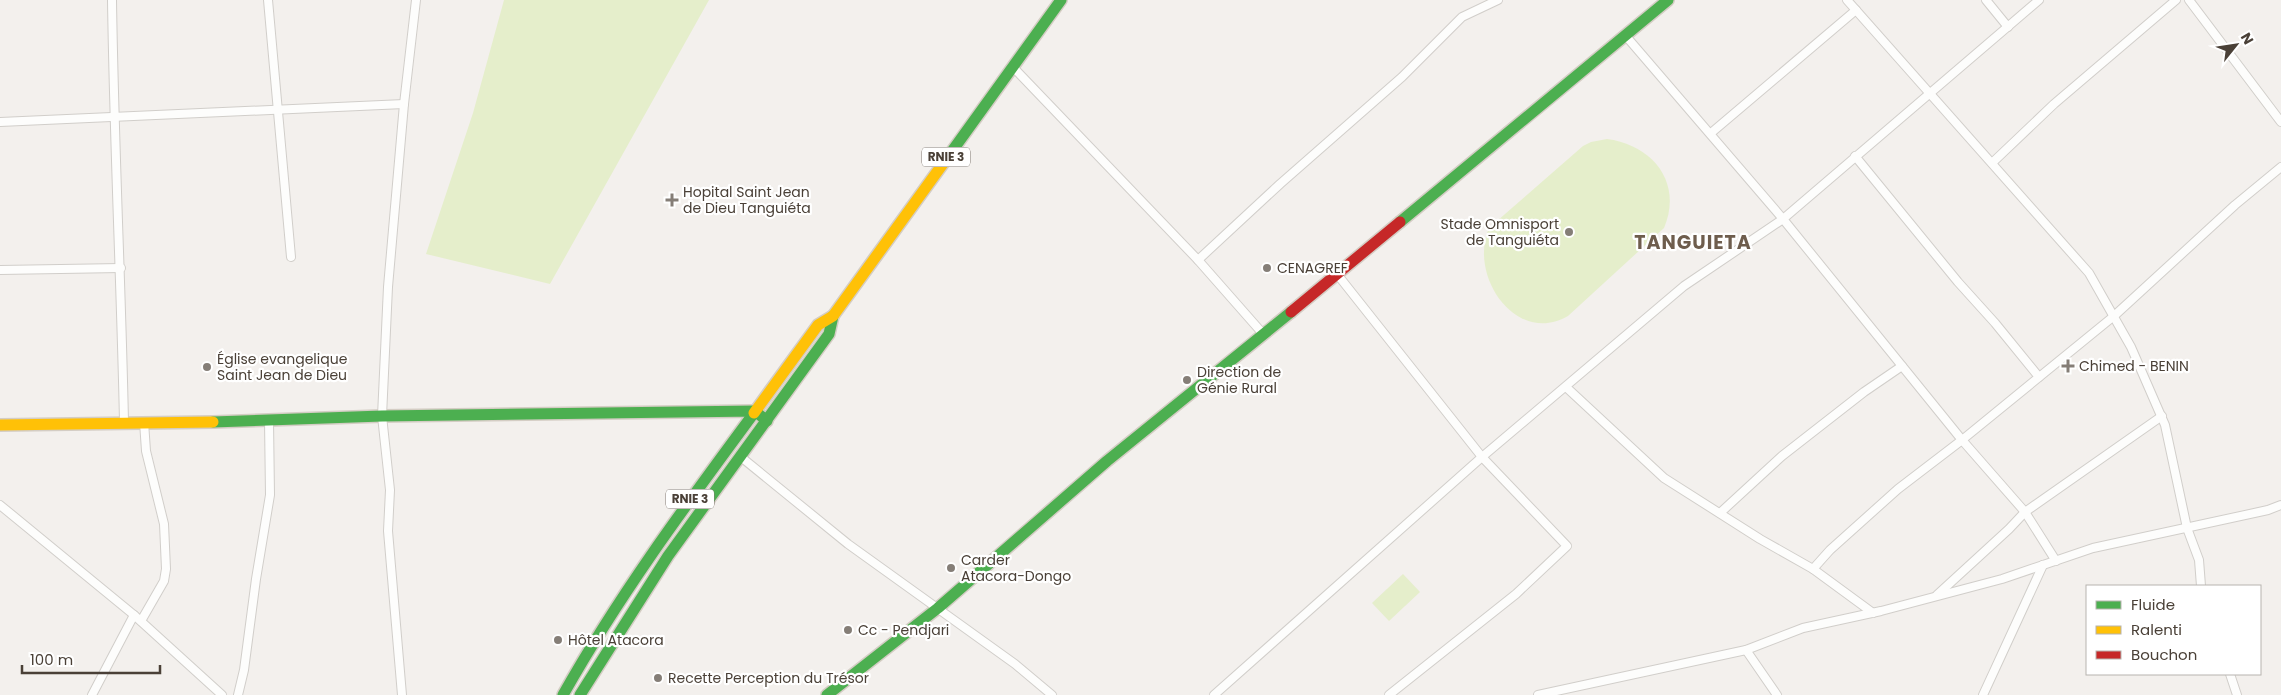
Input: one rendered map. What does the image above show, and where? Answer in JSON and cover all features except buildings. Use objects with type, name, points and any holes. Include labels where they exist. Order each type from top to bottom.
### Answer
[{"type":"main road","name":"RNIE 3","points":[[580,695],[610,643],[666,558],[829,334],[833,316],[1061,0]]},
{"type":"main road","points":[[827,695],[938,608],[1107,461],[1264,334],[1668,0]]},
{"type":"main road","name":"RNIE 3","points":[[563,695],[596,634],[634,575],[818,325],[833,316]]},
{"type":"main road","points":[[0,425],[382,416],[755,411],[767,421]]},
{"type":"main road","points":[[596,634],[610,643]]},
{"type":"street","points":[[112,0],[113,116],[121,268],[124,421]]},
{"type":"street","points":[[268,0],[291,257]]},
{"type":"street","points":[[402,695],[388,531],[390,490],[382,416],[388,287],[404,104],[416,0]]},
{"type":"street","points":[[1198,260],[1280,184],[1402,77],[1462,17],[1498,0]]},
{"type":"street","points":[[1847,0],[1930,91],[2089,273],[2131,347],[2165,424],[2187,528],[2199,560],[2201,585]]},
{"type":"street","points":[[1986,0],[2008,27]]},
{"type":"street","points":[[1214,695],[1482,457],[1684,286],[1783,219],[2038,0]]},
{"type":"street","points":[[1992,163],[2054,104],[2176,0]]},
{"type":"street","points":[[2189,0],[2281,122]]},
{"type":"street","points":[[1711,133],[1856,10]]},
{"type":"street","points":[[1625,35],[1711,133],[1962,440],[2025,512],[2056,561]]},
{"type":"street","points":[[1012,66],[1198,260],[1264,334]]},
{"type":"street","points":[[0,122],[404,104]]},
{"type":"street","points":[[1855,156],[2039,377]]},
{"type":"street","points":[[1813,569],[1830,550],[1898,489],[1962,440],[2114,316],[2235,205],[2281,167]]},
{"type":"street","points":[[0,270],[121,268]]},
{"type":"street","points":[[1337,274],[1482,457],[1567,546],[1516,594],[1389,695]]},
{"type":"street","points":[[1720,513],[1782,456],[1864,392],[1902,366]]},
{"type":"street","points":[[1566,387],[1664,478],[1760,539],[1813,569],[1873,613]]},
{"type":"street","points":[[1936,597],[2025,512],[2162,416]]},
{"type":"street","points":[[238,695],[244,670],[256,579],[270,495],[269,420]]},
{"type":"street","points":[[141,621],[164,582],[166,569],[164,524],[146,451],[144,422]]},
{"type":"street","points":[[741,457],[848,544],[1016,664],[1052,695]]},
{"type":"street","points":[[0,505],[134,615],[222,695]]},
{"type":"street","points":[[1538,695],[1574,692],[1746,650],[1803,628],[1873,613],[2002,579],[2093,548],[2281,505]]},
{"type":"street","points":[[1983,695],[2043,565]]},
{"type":"street","points":[[92,695],[134,615]]},
{"type":"street","points":[[1746,650],[1777,695]]},
{"type":"street","points":[[2230,675],[2237,695]]},
{"type":"green space","points":[[504,0],[709,0],[550,284],[426,254],[473,113]]},
{"type":"green space","points":[[1607,139],[1638,149],[1660,169],[1670,196],[1669,212],[1664,228],[1568,316],[1549,323],[1531,322],[1515,314],[1501,301],[1491,285],[1485,266],[1484,247],[1489,228],[1583,146],[1591,142]]},
{"type":"green space","points":[[1403,574],[1420,592],[1389,621],[1372,603]]},
{"type":"traffic: fast","points":[[950,154],[1061,0]]},
{"type":"traffic: fast","points":[[1400,222],[1668,0]]},
{"type":"traffic: fast","points":[[827,695],[938,608],[1107,461],[1291,312]]},
{"type":"traffic: fast","points":[[580,695],[668,556],[829,334],[833,316]]},
{"type":"traffic: fast","points":[[213,422],[382,416],[755,411],[767,421]]},
{"type":"traffic: fast","points":[[563,695],[630,586],[678,516],[754,413]]},
{"type":"traffic: slow","points":[[754,413],[818,325],[833,316],[950,154]]},
{"type":"traffic: slow","points":[[0,425],[213,422]]},
{"type":"traffic: jam","points":[[1291,312],[1400,222]]},
{"type":"place","name":"Hopital Saint Jean de Dieu Tanguiéta","points":[[672,200]]},
{"type":"place","name":"Stade Omnisport de Tanguiéta","points":[[1569,232]]},
{"type":"place","name":"CENAGREF","points":[[1267,268]]},
{"type":"place","name":"Chimed - BENIN","points":[[2068,366]]},
{"type":"place","name":"Église evangelique Saint Jean de Dieu","points":[[207,367]]},
{"type":"place","name":"Direction de Génie Rural","points":[[1187,380]]},
{"type":"place","name":"Carder Atacora-Dongo","points":[[951,568]]},
{"type":"place","name":"Cc - Pendjari","points":[[848,630]]},
{"type":"place","name":"Hôtel Atacora","points":[[558,640]]},
{"type":"place","name":"Recette Perception du Trésor","points":[[658,678]]},
{"type":"district","name":"TANGUIETA","points":[[1693,242]]}]
